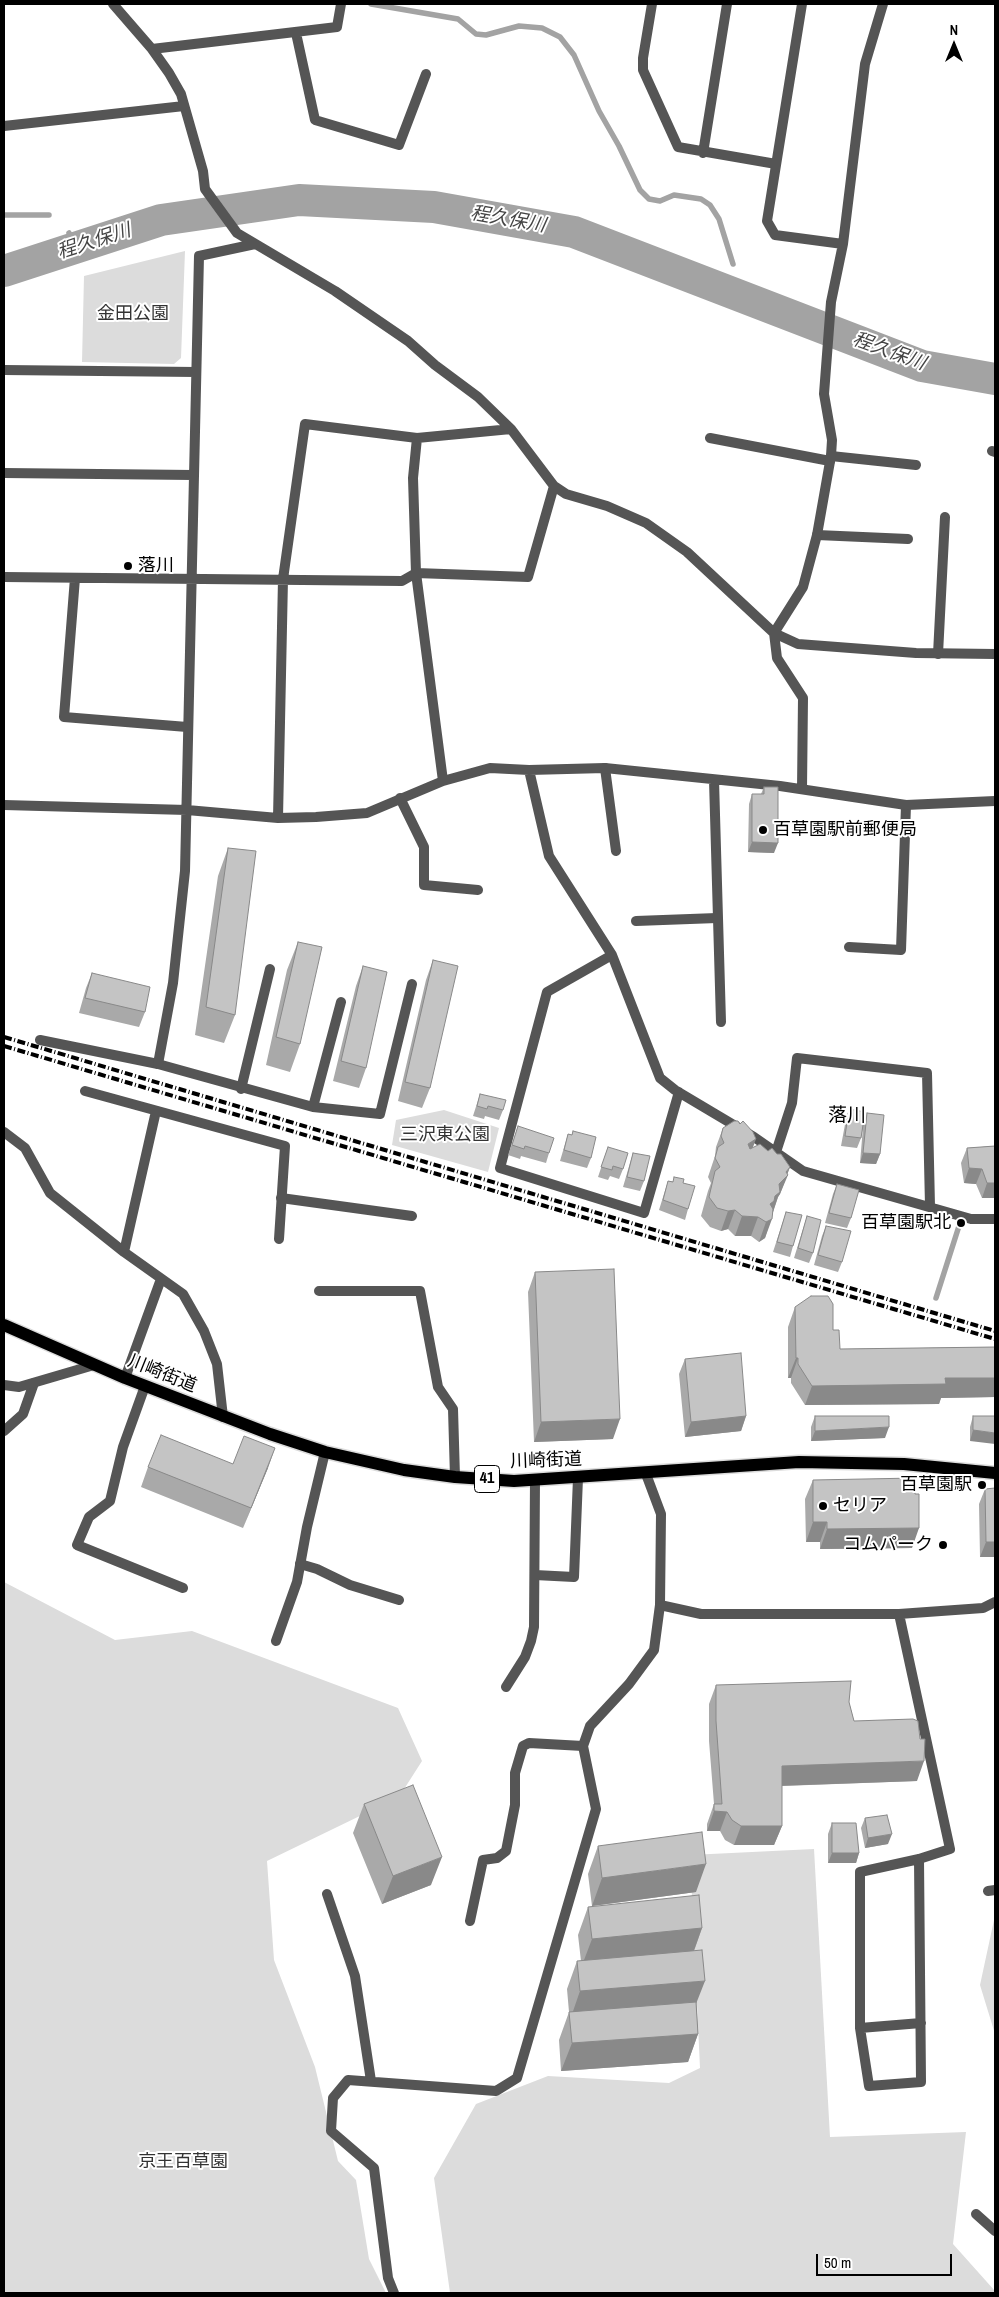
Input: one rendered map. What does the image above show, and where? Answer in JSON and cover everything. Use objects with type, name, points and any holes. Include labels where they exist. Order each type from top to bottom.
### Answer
[{"type":"main road","name":"川崎街道","points":[[4,1325],[94,1365],[223,1417],[325,1452],[404,1470],[455,1477],[535,1480],[646,1474],[799,1462],[904,1464],[995,1473]]},
{"type":"street","points":[[113,4],[152,49],[181,94],[208,194],[237,233],[335,291],[408,341],[435,365],[478,397],[511,429],[554,486],[566,494],[607,506],[646,523],[687,552],[774,633],[798,644],[938,654],[995,654]]},
{"type":"street","points":[[152,49],[337,27],[341,4]]},
{"type":"street","points":[[652,4],[643,58],[643,70],[678,147],[703,153],[776,164]]},
{"type":"street","points":[[703,153],[727,4]]},
{"type":"street","points":[[802,4],[767,221],[775,235],[843,244]]},
{"type":"street","points":[[802,789],[803,698],[777,658],[774,633],[803,587],[817,535],[832,440],[824,394],[831,306],[843,244],[865,64],[882,4]]},
{"type":"street","points":[[296,33],[315,120],[399,145],[426,74]]},
{"type":"street","points":[[4,126],[184,106]]},
{"type":"street","points":[[158,1064],[173,983],[185,872],[199,256],[255,244]]},
{"type":"street","points":[[4,370],[196,372]]},
{"type":"street","points":[[278,818],[283,579],[305,424],[417,438],[511,429]]},
{"type":"street","points":[[417,438],[412,478],[416,573],[443,780]]},
{"type":"street","points":[[710,438],[830,458],[916,465]]},
{"type":"street","points":[[4,473],[193,475]]},
{"type":"street","points":[[4,577],[402,581],[416,573],[528,577],[554,486]]},
{"type":"street","points":[[938,654],[945,517]]},
{"type":"street","points":[[817,535],[908,539]]},
{"type":"street","points":[[75,578],[64,717],[188,727]]},
{"type":"street","points":[[4,805],[187,810],[278,818],[366,813],[443,780],[490,768],[530,770],[605,768],[802,789],[906,805],[995,801]]},
{"type":"street","points":[[605,768],[616,851]]},
{"type":"street","points":[[530,770],[549,856],[612,955],[660,1078],[803,1171],[971,1219],[995,1219]]},
{"type":"street","points":[[714,780],[721,1022]]},
{"type":"street","points":[[400,798],[424,847],[424,885],[478,890]]},
{"type":"street","points":[[848,947],[901,950],[906,805]]},
{"type":"street","points":[[636,921],[718,918]]},
{"type":"street","points":[[612,955],[547,992],[500,1168],[644,1213],[679,1092]]},
{"type":"street","points":[[241,1089],[270,969]]},
{"type":"street","points":[[40,1040],[158,1064],[241,1089],[313,1107],[380,1114],[412,984]]},
{"type":"street","points":[[313,1107],[341,1002]]},
{"type":"street","points":[[776,1152],[792,1103],[797,1058],[927,1073],[930,1206]]},
{"type":"street","points":[[85,1091],[285,1146],[279,1239]]},
{"type":"street","points":[[124,1252],[156,1111]]},
{"type":"street","points":[[4,1132],[25,1148],[50,1193],[124,1252],[183,1294],[204,1330],[217,1364],[223,1417]]},
{"type":"street","points":[[281,1198],[412,1216]]},
{"type":"street","points":[[125,1378],[161,1279]]},
{"type":"street","points":[[318,1290],[420,1292],[438,1387],[453,1409],[455,1477]]},
{"type":"street","points":[[4,1385],[19,1387],[94,1365]]},
{"type":"street","points":[[4,1431],[23,1414],[34,1383]]},
{"type":"street","points":[[145,1386],[123,1447],[110,1501],[89,1517],[77,1545],[183,1588]]},
{"type":"street","points":[[276,1641],[297,1582],[307,1527],[325,1452]]},
{"type":"street","points":[[394,2293],[388,2278],[374,2168],[331,2130],[333,2098],[348,2080],[496,2091],[517,2078],[596,1809],[583,1746],[590,1726],[629,1684],[654,1650],[660,1605],[661,1514],[646,1474]]},
{"type":"street","points":[[535,1575],[574,1577],[578,1478]]},
{"type":"street","points":[[506,1687],[532,1641],[535,1575],[535,1480]]},
{"type":"street","points":[[300,1564],[316,1569],[350,1585],[399,1600]]},
{"type":"street","points":[[660,1605],[701,1614],[900,1614],[983,1608],[995,1602]]},
{"type":"street","points":[[900,1614],[950,1849],[919,1859],[860,1872],[860,2028],[869,2086],[921,2082],[919,1859]]},
{"type":"street","points":[[470,1920],[483,1860],[497,1858],[506,1851],[515,1805],[515,1773],[523,1746],[529,1743],[583,1746]]},
{"type":"street","points":[[327,1894],[355,1976],[371,2082]]},
{"type":"street","points":[[860,2028],[921,2023]]},
{"type":"street","points":[[976,2214],[995,2231]]},
{"type":"green space","name":"金田公園","points":[[185,251],[181,358],[174,364],[82,362],[84,276]]},
{"type":"green space","name":"三沢東公園","points":[[444,1110],[499,1128],[488,1172],[392,1145],[396,1120]]},
{"type":"green space","name":"京王百草園","points":[[4,1582],[115,1640],[192,1631],[398,1708],[422,1761],[399,1797],[267,1861],[274,1960],[315,2067],[338,2161],[356,2180],[369,2259],[386,2293],[4,2293]]},
{"type":"green space","points":[[814,1849],[830,2137],[966,2132],[953,2244],[995,2293],[450,2293],[434,2178],[476,2104],[548,2076],[669,2083],[700,2068],[690,1855]]},
{"type":"green space","points":[[995,1920],[995,2034],[980,1985]]},
{"type":"building","points":[[764,787],[778,787],[778,843],[752,842],[752,794],[764,794]]},
{"type":"building","points":[[228,848],[256,851],[235,1015],[206,1007]]},
{"type":"building","points":[[298,942],[322,947],[300,1044],[276,1037]]},
{"type":"building","points":[[433,960],[458,966],[430,1088],[405,1082]]},
{"type":"building","points":[[363,966],[387,972],[366,1068],[341,1061]]},
{"type":"building","points":[[92,973],[150,987],[145,1012],[85,998]]},
{"type":"building","points":[[480,1094],[506,1100],[503,1110],[488,1106],[487,1109],[477,1106]]},
{"type":"building","points":[[849,1109],[865,1112],[861,1138],[845,1136]]},
{"type":"building","points":[[867,1113],[884,1115],[880,1154],[863,1153]]},
{"type":"building","points":[[734,1121],[738,1121],[740,1124],[743,1121],[753,1132],[756,1139],[748,1144],[750,1149],[760,1144],[768,1151],[772,1148],[777,1154],[781,1154],[790,1167],[786,1172],[788,1175],[779,1184],[780,1192],[770,1204],[773,1209],[772,1219],[766,1222],[758,1217],[742,1216],[735,1210],[728,1211],[717,1208],[709,1197],[715,1171],[720,1167],[715,1158],[718,1147],[724,1143],[721,1136],[723,1128]]},
{"type":"building","points":[[518,1126],[554,1138],[549,1153],[525,1146],[524,1149],[512,1145]]},
{"type":"building","points":[[573,1131],[596,1137],[591,1158],[564,1150],[568,1134],[572,1135]]},
{"type":"building","points":[[995,1146],[995,1183],[987,1183],[982,1169],[969,1168],[967,1148]]},
{"type":"building","points":[[608,1147],[628,1153],[623,1169],[613,1166],[612,1170],[601,1167]]},
{"type":"building","points":[[633,1153],[650,1156],[644,1181],[627,1177]]},
{"type":"building","points":[[674,1177],[684,1179],[683,1183],[695,1186],[688,1209],[663,1200],[668,1181],[673,1182]]},
{"type":"building","points":[[837,1184],[859,1190],[851,1218],[829,1213]]},
{"type":"building","points":[[786,1212],[802,1215],[793,1246],[777,1242]]},
{"type":"building","points":[[807,1216],[821,1220],[813,1253],[798,1248]]},
{"type":"building","points":[[826,1226],[851,1231],[842,1262],[818,1255]]},
{"type":"building","points":[[614,1269],[620,1419],[541,1422],[535,1272]]},
{"type":"building","points":[[811,1296],[828,1296],[833,1304],[833,1330],[839,1330],[840,1349],[995,1347],[995,1378],[945,1378],[946,1384],[812,1386],[798,1364],[798,1358],[796,1358],[795,1307]]},
{"type":"building","points":[[741,1353],[746,1416],[691,1422],[685,1359]]},
{"type":"building","points":[[815,1416],[889,1416],[889,1427],[815,1431]]},
{"type":"building","points":[[973,1416],[995,1416],[995,1433],[973,1430]]},
{"type":"building","points":[[161,1435],[233,1464],[244,1436],[275,1448],[251,1508],[148,1467]]},
{"type":"building","points":[[915,1478],[915,1494],[919,1494],[919,1528],[827,1529],[827,1522],[813,1522],[813,1480]]},
{"type":"building","points":[[995,1488],[995,1542],[986,1542],[985,1489]]},
{"type":"building","points":[[851,1681],[849,1702],[854,1721],[913,1719],[918,1721],[920,1739],[925,1739],[924,1761],[782,1766],[782,1826],[741,1826],[732,1820],[727,1812],[714,1811],[714,1804],[722,1804],[716,1721],[716,1685]]},
{"type":"building","points":[[413,1785],[442,1857],[393,1876],[364,1804]]},
{"type":"building","points":[[887,1815],[892,1834],[868,1838],[865,1818]]},
{"type":"building","points":[[832,1823],[856,1823],[859,1853],[832,1853]]},
{"type":"building","points":[[702,1832],[706,1864],[602,1878],[598,1846]]},
{"type":"building","points":[[699,1895],[702,1928],[592,1939],[588,1907]]},
{"type":"building","points":[[702,1950],[705,1981],[580,1991],[577,1961]]},
{"type":"building","points":[[696,2002],[698,2034],[572,2043],[569,2012]]},
{"type":"waterway","points":[[371,4],[458,19],[476,34],[486,35],[519,26],[542,28],[560,37],[574,55],[599,111],[619,146],[640,190],[649,199],[660,201],[674,195],[701,199],[710,205],[719,219],[733,264]]},
{"type":"waterway","name":"程久保川","points":[[4,271],[161,220],[299,200],[434,207],[574,232],[922,366],[995,379]]},
{"type":"waterway","points":[[4,215],[49,215]]},
{"type":"waterway","points":[[69,233],[78,247]]},
{"type":"waterway","points":[[718,286],[721,278]]},
{"type":"waterway","points":[[936,1298],[959,1226]]},
{"type":"railway","points":[[4,1037],[995,1331]]},
{"type":"railway","points":[[4,1046],[995,1339]]},
{"type":"place","name":"落川","points":[[128,566]]},
{"type":"place","name":"百草園駅前郵便局","points":[[763,830]]},
{"type":"place","name":"百草園駅北","points":[[961,1223]]},
{"type":"place","name":"百草園駅","points":[[982,1485]]},
{"type":"place","name":"セリア","points":[[823,1506]]},
{"type":"place","name":"コムパーク","points":[[943,1545]]},
{"type":"district","name":"落川","points":[[847,1116]]}]
